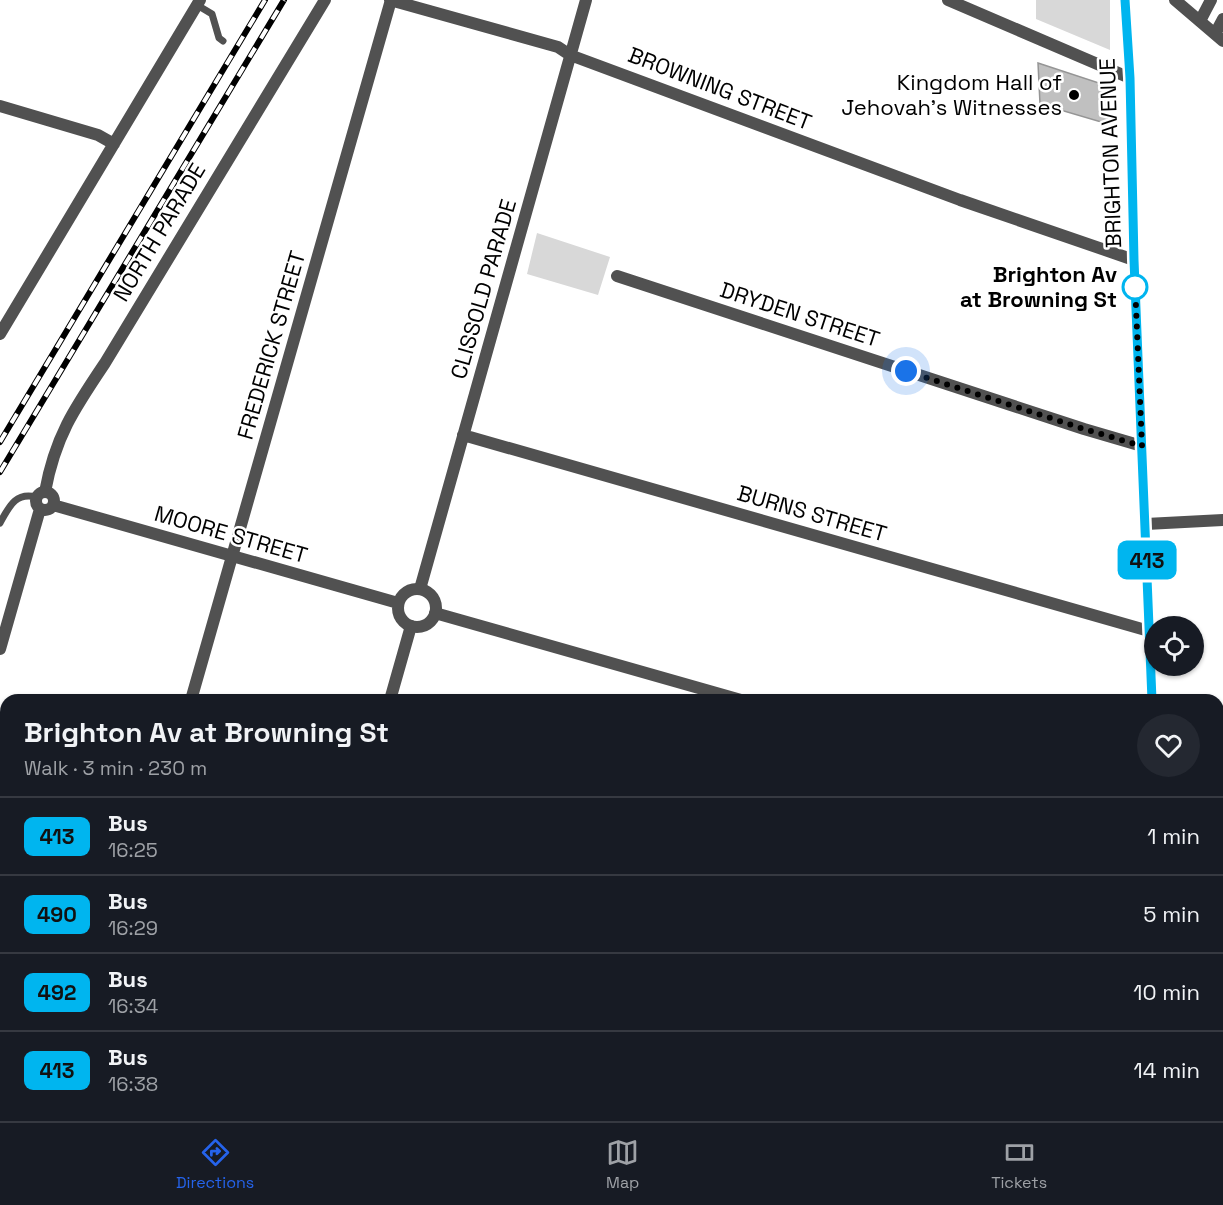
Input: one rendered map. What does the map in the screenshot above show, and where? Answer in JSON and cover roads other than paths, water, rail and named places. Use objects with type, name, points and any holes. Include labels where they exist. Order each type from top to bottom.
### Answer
[{"type":"main road","name":"BRIGHTON AVENUE","points":[[1125,0],[1130,78],[1134,260],[1149,616]]},
{"type":"main road","name":"BRIGHTON AVENUE","points":[[1151,676],[1152,694]]},
{"type":"street","name":"NORTH PARADE","points":[[0,649],[49,468],[69,417],[105,363],[325,0]]},
{"type":"street","name":"BROWNING STREET","points":[[391,0],[558,47],[570,55],[960,200],[1134,260]]},
{"type":"street","name":"FREDERICK STREET","points":[[193,694],[391,0]]},
{"type":"street","name":"CLISSOLD PARADE","points":[[420,589],[586,0]]},
{"type":"street","points":[[948,0],[1130,78]]},
{"type":"street","points":[[1174,0],[1219,38],[1223,19]]},
{"type":"street","points":[[1200,21],[1210,0]]},
{"type":"street","points":[[0,334],[199,2]]},
{"type":"street","points":[[0,106],[98,135],[114,144]]},
{"type":"street","name":"DRYDEN STREET","points":[[617,276],[1142,446]]},
{"type":"street","name":"BURNS STREET","points":[[463,435],[1144,630]]},
{"type":"street","name":"MOORE STREET","points":[[40,500],[53,497],[53,505],[398,603]]},
{"type":"street","points":[[1146,524],[1223,520]]},
{"type":"street","points":[[420,589],[429,593],[434,600],[435,614],[423,626],[411,626],[400,618],[398,603],[407,591],[420,589]]},
{"type":"street","points":[[435,614],[720,694]]},
{"type":"street","points":[[392,694],[411,626]]},
{"type":"lane","points":[[199,2],[212,14],[219,38],[223,41]]},
{"type":"lane","points":[[0,523],[16,500],[26,495],[40,500]]},
{"type":"railway","points":[[0,442],[265,0]]},
{"type":"railway","points":[[0,472],[284,0]]},
{"type":"place","name":"Kingdom Hall of Jehovah's Witnesses","points":[[1074,95]]},
{"type":"place","name":"Brighton Av at Browning St","points":[[1135,287]]}]
